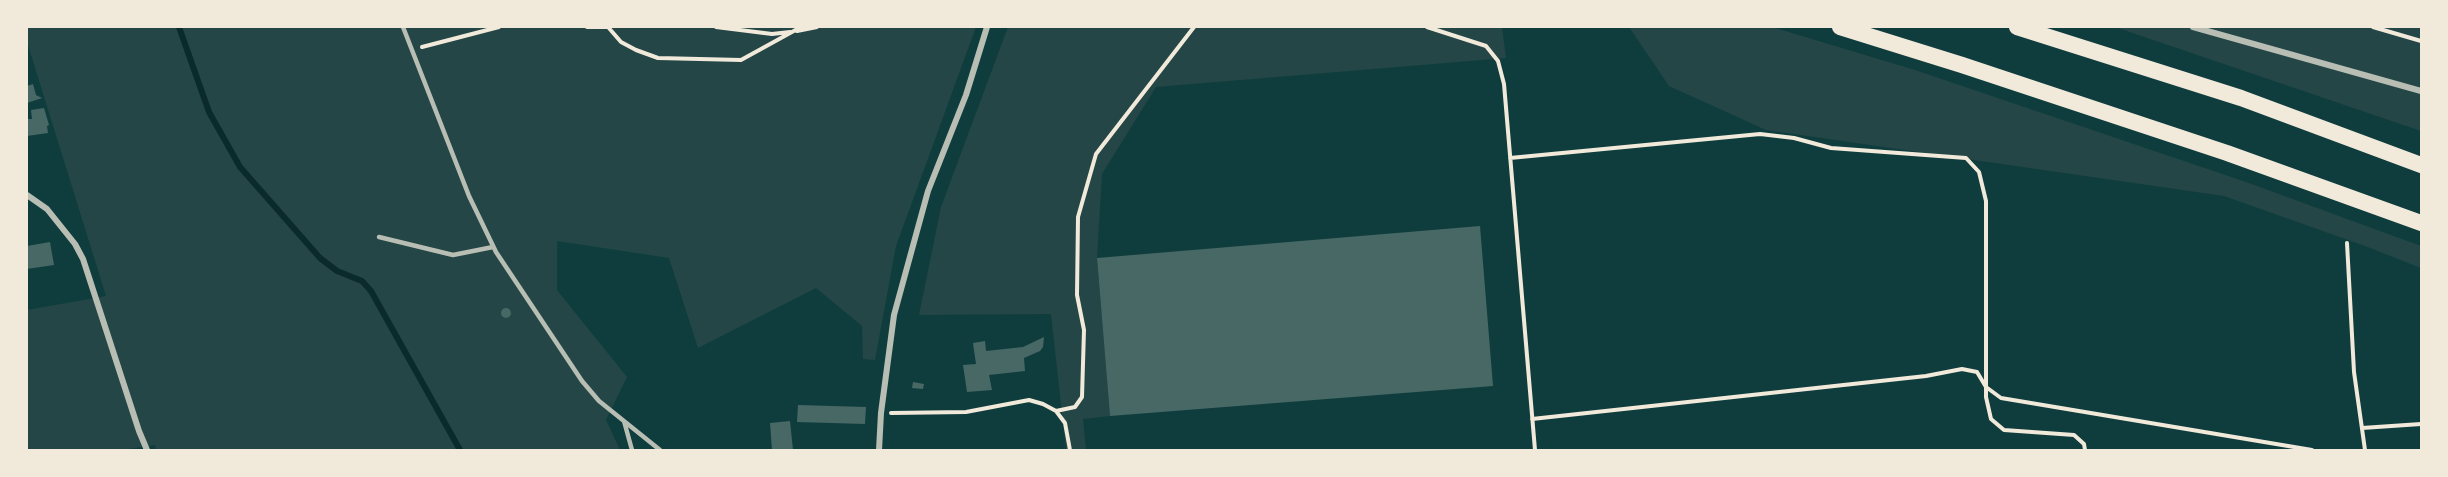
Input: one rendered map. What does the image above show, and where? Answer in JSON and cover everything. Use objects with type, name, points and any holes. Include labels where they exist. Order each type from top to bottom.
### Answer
[{"type":"highway","points":[[1840,27],[1962,64],[2216,149],[2421,223]]},
{"type":"highway","points":[[2017,27],[2421,154]]},
{"type":"highway","points":[[2241,98],[2421,165]]},
{"type":"street","points":[[879,450],[881,413],[894,315],[928,191],[966,95],[987,27]]},
{"type":"street","points":[[2193,27],[2421,91]]},
{"type":"street","points":[[27,195],[53,217],[83,259],[147,450]]},
{"type":"lane","points":[[403,27],[469,196],[493,247],[582,381],[599,400],[660,450]]},
{"type":"lane","points":[[379,237],[453,255],[493,247]]},
{"type":"lane","points":[[624,421],[632,450]]},
{"type":"path","points":[[412,50],[499,27]]},
{"type":"path","points":[[587,27],[609,27],[621,42],[636,50],[658,58],[677,60],[741,60],[801,27]]},
{"type":"path","points":[[716,27],[772,34],[817,27]]},
{"type":"path","points":[[1056,411],[1075,407],[1082,397],[1084,330],[1077,295],[1078,217],[1096,154],[1194,27]]},
{"type":"path","points":[[1427,27],[1486,46],[1498,61],[1504,84],[1535,450]]},
{"type":"path","points":[[2373,27],[2421,41]]},
{"type":"path","points":[[1510,158],[1760,134],[1794,138],[1831,148],[1966,158],[1979,172],[1986,201],[1986,397],[1991,418],[2004,430],[2074,435],[2084,444],[2085,450]]},
{"type":"path","points":[[2347,243],[2354,372],[2365,450]]},
{"type":"path","points":[[1532,419],[1926,376],[1962,369],[1977,372],[1986,387],[2001,398],[2312,450]]},
{"type":"path","points":[[881,413],[966,412],[1029,400],[1056,411],[1065,423],[1070,450]]},
{"type":"path","points":[[2362,429],[2421,424]]},
{"type":"shaded area","points":[[27,27],[976,27],[896,246],[875,360],[863,359],[862,326],[816,288],[698,348],[669,258],[557,241],[557,290],[627,377],[606,420],[620,450],[156,450],[155,445],[122,450],[27,450],[27,310],[106,296],[27,42]]},
{"type":"shaded area","points":[[1008,27],[1502,27],[1506,58],[1156,87],[1102,174],[1097,258],[1110,416],[1083,419],[1086,450],[1066,450],[1051,314],[919,315],[941,207]]},
{"type":"shaded area","points":[[1629,27],[1772,27],[1915,70],[2246,182],[2421,246],[2421,268],[2224,196],[1766,130],[1669,86]]},
{"type":"shaded area","points":[[2115,27],[2421,27],[2421,131]]},
{"type":"building","points":[[33,84],[36,95],[42,98],[27,103],[27,86]]},
{"type":"building","points":[[44,108],[49,125],[47,126],[48,133],[27,136],[27,119],[32,119],[31,110]]},
{"type":"building","points":[[1480,226],[1493,386],[1110,416],[1097,258]]},
{"type":"building","points":[[50,242],[54,265],[27,269],[27,246]]},
{"type":"building","points":[[506,308],[510,309],[510,317],[506,318],[502,317],[501,313],[502,309]]},
{"type":"building","points":[[1044,337],[1040,351],[1024,358],[1025,371],[989,375],[992,390],[967,392],[963,365],[976,364],[973,343],[985,341],[986,351],[1023,347]]},
{"type":"building","points":[[913,382],[924,384],[923,389],[912,388]]},
{"type":"building","points":[[798,405],[866,407],[865,424],[797,422]]},
{"type":"building","points":[[790,421],[793,450],[772,450],[770,423]]},
{"type":"waterway","points":[[179,27],[209,112],[240,167],[320,258],[337,271],[362,281],[371,291],[460,450]]}]
